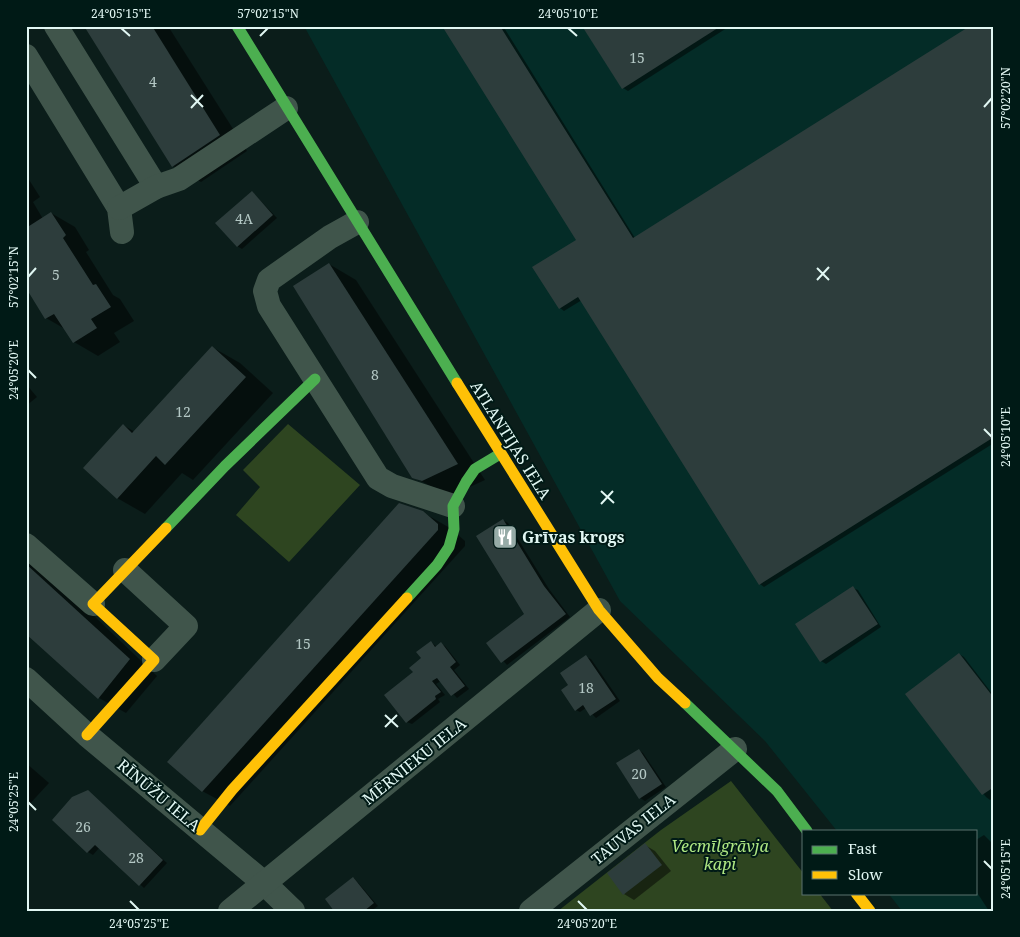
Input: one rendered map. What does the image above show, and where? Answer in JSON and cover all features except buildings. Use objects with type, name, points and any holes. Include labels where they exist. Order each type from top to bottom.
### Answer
[{"type":"main road","name":"ATLANTIJAS IELA","points":[[237,26],[500,454],[599,610],[658,678],[735,749],[777,791],[806,830]]},
{"type":"main road","points":[[88,736],[154,660],[93,604],[225,466],[314,379]]},
{"type":"main road","points":[[200,830],[232,790],[437,565],[449,546],[454,529],[453,506],[475,469],[500,454]]},
{"type":"main road","points":[[857,894],[870,911]]},
{"type":"street","points":[[56,26],[156,187]]},
{"type":"street","points":[[26,56],[119,208],[122,232]]},
{"type":"street","points":[[119,208],[156,187],[179,179],[286,108]]},
{"type":"street","points":[[357,222],[330,237],[269,280],[266,291],[269,306],[378,478],[392,486],[453,506]]},
{"type":"street","points":[[26,545],[93,604]]},
{"type":"street","points":[[125,570],[186,626],[154,660]]},
{"type":"street","name":"MĒRNIEKU IELA","points":[[230,911],[599,610]]},
{"type":"street","name":"RĪNŪŽU IELA","points":[[26,678],[88,736],[264,882],[293,911]]},
{"type":"street","name":"TAUVAS IELA","points":[[531,911],[735,749]]},
{"type":"shaded area","points":[[304,26],[994,26],[994,911],[902,911],[889,894],[978,894],[978,830],[836,830],[765,741],[620,601]]},
{"type":"green space","points":[[288,424],[360,485],[289,562],[236,515],[260,487],[243,470]]},
{"type":"green space","name":"Vecmīlgrāvja kapi","points":[[731,781],[802,871],[802,894],[820,894],[833,911],[558,911],[661,830]]},
{"type":"traffic: fast","points":[[237,26],[457,383]]},
{"type":"traffic: fast","points":[[166,528],[225,466],[315,379]]},
{"type":"traffic: fast","points":[[407,598],[437,565],[449,547],[454,529],[453,506],[466,482],[475,469],[500,454]]},
{"type":"traffic: fast","points":[[685,703],[777,791],[806,830]]},
{"type":"traffic: slow","points":[[457,383],[599,610],[658,678],[685,703]]},
{"type":"traffic: slow","points":[[87,735],[154,660],[93,604],[166,528]]},
{"type":"traffic: slow","points":[[200,830],[232,790],[407,598]]},
{"type":"traffic: slow","points":[[857,894],[870,911]]},
{"type":"place","name":"Grīvas krogs","points":[[505,537]]}]
